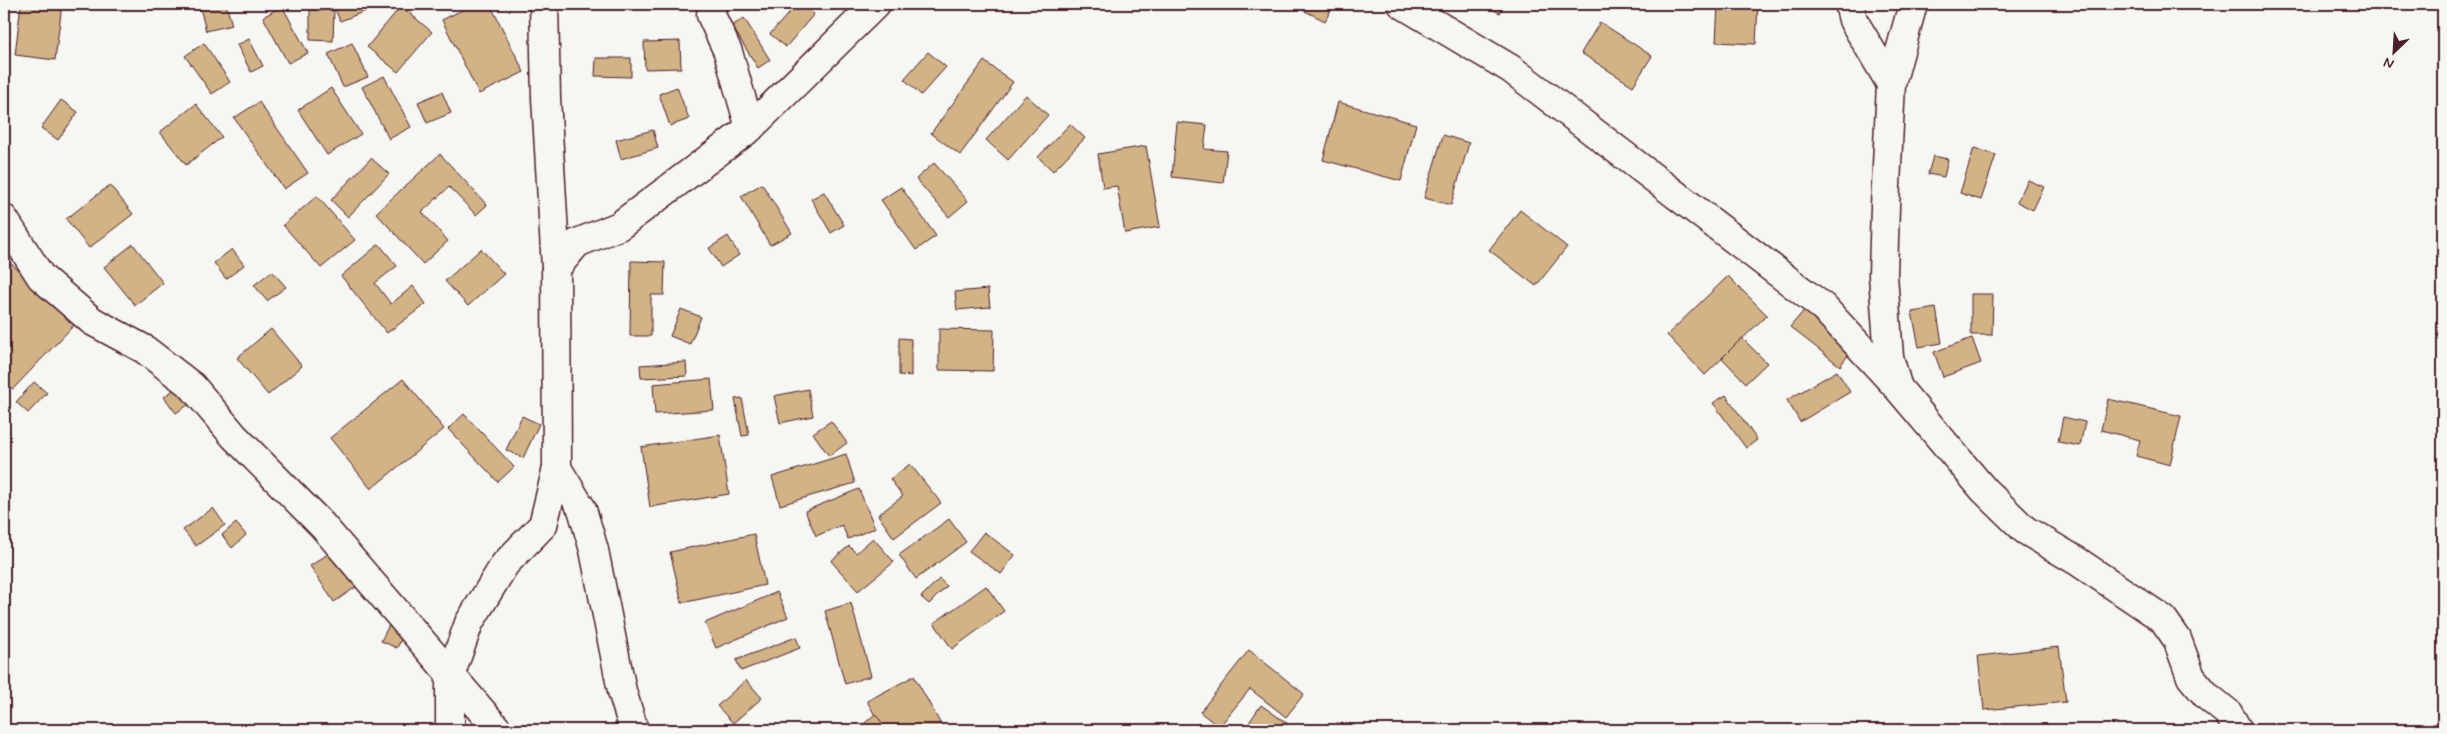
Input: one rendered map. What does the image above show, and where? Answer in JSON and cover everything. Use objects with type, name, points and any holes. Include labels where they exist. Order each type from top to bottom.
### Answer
[{"type":"street","points":[[450,730],[450,676],[469,622],[505,564],[543,525],[557,468],[556,268],[546,98],[544,4]]},
{"type":"street","points":[[712,4],[711,15],[728,52],[750,128]]},
{"type":"street","points":[[556,268],[577,243],[618,226],[750,128],[876,4]]},
{"type":"street","points":[[1402,4],[1511,69],[1823,307],[1898,388],[1984,490],[2025,530],[2077,561],[2163,618],[2178,639],[2191,678],[2207,696],[2228,713],[2238,730]]},
{"type":"street","points":[[1849,4],[1853,20],[1891,84]]},
{"type":"street","points":[[1898,388],[1889,357],[1883,275],[1891,84],[1913,4]]},
{"type":"street","points":[[4,219],[41,277],[92,321],[144,349],[192,386],[234,436],[322,525],[498,730]]},
{"type":"street","points":[[557,468],[582,509],[594,550],[622,691],[634,730]]},
{"type":"building","points":[[21,4],[62,4],[55,60],[15,55]]},
{"type":"building","points":[[199,4],[226,4],[232,25],[206,31]]},
{"type":"building","points":[[333,4],[384,4],[340,21]]},
{"type":"building","points":[[474,4],[490,4],[524,72],[479,94],[442,20]]},
{"type":"building","points":[[797,4],[803,4],[814,14],[786,47],[770,34]]},
{"type":"building","points":[[833,4],[866,4],[857,18]]},
{"type":"building","points":[[1291,4],[1334,4],[1325,21]]},
{"type":"building","points":[[1481,4],[1504,4],[1500,13]]},
{"type":"building","points":[[1718,4],[1758,4],[1756,44],[1716,42]]},
{"type":"building","points":[[282,6],[308,53],[288,63],[263,17]]},
{"type":"building","points":[[401,6],[432,32],[398,72],[367,47]]},
{"type":"building","points":[[310,10],[334,10],[333,41],[310,40]]},
{"type":"building","points":[[744,18],[770,60],[758,68],[732,26]]},
{"type":"building","points":[[1600,22],[1652,56],[1633,86],[1581,53]]},
{"type":"building","points":[[249,39],[263,66],[251,72],[237,45]]},
{"type":"building","points":[[680,41],[681,68],[645,69],[644,42]]},
{"type":"building","points":[[204,43],[230,82],[212,94],[185,56]]},
{"type":"building","points":[[352,43],[368,77],[343,87],[328,54]]},
{"type":"building","points":[[928,52],[946,67],[921,95],[904,79]]},
{"type":"building","points":[[596,58],[631,58],[631,77],[595,76]]},
{"type":"building","points":[[984,61],[1013,82],[960,155],[931,133]]},
{"type":"building","points":[[384,76],[411,127],[389,139],[362,87]]},
{"type":"building","points":[[677,87],[689,119],[670,126],[659,94]]},
{"type":"building","points":[[331,88],[361,134],[327,155],[298,110]]},
{"type":"building","points":[[442,92],[451,113],[427,123],[418,102]]},
{"type":"building","points":[[1026,95],[1048,115],[1008,160],[986,140]]},
{"type":"building","points":[[61,100],[78,112],[58,140],[41,128]]},
{"type":"building","points":[[259,102],[308,173],[284,189],[234,118]]},
{"type":"building","points":[[1338,102],[1416,124],[1401,181],[1323,160]]},
{"type":"building","points":[[196,104],[222,137],[186,165],[160,132]]},
{"type":"building","points":[[1177,122],[1207,125],[1204,149],[1227,151],[1223,183],[1172,177]]},
{"type":"building","points":[[1070,124],[1085,138],[1053,171],[1038,157]]},
{"type":"building","points":[[653,130],[658,148],[621,159],[616,140]]},
{"type":"building","points":[[1443,135],[1469,143],[1451,205],[1424,198]]},
{"type":"building","points":[[1146,146],[1160,227],[1125,233],[1117,186],[1103,188],[1098,154]]},
{"type":"building","points":[[1974,148],[1996,155],[1981,200],[1960,193]]},
{"type":"building","points":[[440,154],[487,205],[476,215],[449,187],[422,212],[448,241],[423,264],[376,213]]},
{"type":"building","points":[[1933,156],[1948,159],[1944,177],[1928,174]]},
{"type":"building","points":[[371,158],[389,174],[348,217],[331,200]]},
{"type":"building","points":[[934,163],[968,201],[949,217],[916,179]]},
{"type":"building","points":[[2028,180],[2044,187],[2033,210],[2017,202]]},
{"type":"building","points":[[762,184],[792,233],[770,245],[741,196]]},
{"type":"building","points":[[110,185],[133,214],[89,248],[66,219]]},
{"type":"building","points":[[901,187],[936,236],[916,250],[881,200]]},
{"type":"building","points":[[824,192],[844,225],[831,233],[811,199]]},
{"type":"building","points":[[317,196],[355,240],[321,268],[283,225]]},
{"type":"building","points":[[1520,210],[1567,247],[1536,286],[1489,250]]},
{"type":"building","points":[[728,236],[739,255],[721,267],[709,248]]},
{"type":"building","points":[[133,244],[163,283],[135,305],[104,267]]},
{"type":"building","points":[[379,244],[397,266],[375,283],[391,304],[413,286],[426,304],[387,333],[341,276]]},
{"type":"building","points":[[232,249],[244,265],[226,279],[214,263]]},
{"type":"building","points":[[481,249],[504,274],[468,306],[445,281]]},
{"type":"building","points":[[4,257],[75,324],[13,389],[4,381]]},
{"type":"building","points":[[631,261],[665,262],[664,295],[651,295],[651,336],[630,336]]},
{"type":"building","points":[[272,271],[286,287],[267,301],[254,285]]},
{"type":"building","points":[[1728,276],[1767,315],[1705,375],[1667,335]]},
{"type":"building","points":[[988,289],[990,307],[957,310],[955,292]]},
{"type":"building","points":[[1971,294],[1993,294],[1992,335],[1971,335]]},
{"type":"building","points":[[1806,308],[1855,346],[1840,366],[1790,327]]},
{"type":"building","points":[[1936,308],[1942,343],[1919,347],[1912,312]]},
{"type":"building","points":[[681,309],[701,317],[690,344],[670,336]]},
{"type":"building","points":[[271,329],[302,366],[268,395],[237,358]]},
{"type":"building","points":[[939,329],[994,330],[993,371],[939,370]]},
{"type":"building","points":[[899,338],[911,339],[911,376],[899,375]]},
{"type":"building","points":[[1742,338],[1767,363],[1746,383],[1722,358]]},
{"type":"building","points":[[1972,338],[1981,363],[1943,377],[1934,352]]},
{"type":"building","points":[[686,362],[687,376],[641,378],[640,365]]},
{"type":"building","points":[[1837,371],[1850,392],[1800,422],[1787,400]]},
{"type":"building","points":[[403,379],[444,429],[371,489],[330,438]]},
{"type":"building","points":[[711,379],[714,410],[655,414],[653,384]]},
{"type":"building","points":[[34,382],[47,393],[28,413],[16,402]]},
{"type":"building","points":[[184,382],[197,399],[176,413],[164,397]]},
{"type":"building","points":[[808,389],[813,416],[780,423],[774,396]]},
{"type":"building","points":[[1726,395],[1757,440],[1746,448],[1713,403]]},
{"type":"building","points":[[742,398],[749,435],[742,436],[735,399]]},
{"type":"building","points":[[2108,399],[2181,416],[2170,465],[2136,456],[2140,440],[2101,430]]},
{"type":"building","points":[[464,414],[514,467],[498,482],[448,429]]},
{"type":"building","points":[[522,416],[539,424],[523,458],[506,450]]},
{"type":"building","points":[[2063,417],[2085,422],[2080,446],[2058,442]]},
{"type":"building","points":[[831,421],[847,443],[829,456],[813,433]]},
{"type":"building","points":[[720,435],[729,494],[650,507],[641,447]]},
{"type":"building","points":[[846,454],[855,483],[780,505],[772,477]]},
{"type":"building","points":[[910,464],[941,503],[894,538],[878,515],[903,496],[890,479]]},
{"type":"building","points":[[859,489],[875,528],[848,539],[842,525],[816,536],[805,511]]},
{"type":"building","points":[[213,508],[225,525],[196,546],[183,530]]},
{"type":"building","points":[[949,519],[966,542],[916,579],[899,555]]},
{"type":"building","points":[[236,523],[246,535],[232,548],[222,535]]},
{"type":"building","points":[[984,532],[1015,555],[1001,574],[969,551]]},
{"type":"building","points":[[754,534],[765,585],[682,603],[670,552]]},
{"type":"building","points":[[873,538],[894,562],[858,591],[831,561],[849,546],[856,553]]},
{"type":"building","points":[[331,552],[356,587],[334,602],[310,566]]},
{"type":"building","points":[[939,579],[947,586],[929,604],[921,597]]},
{"type":"building","points":[[986,586],[1004,611],[952,649],[934,623]]},
{"type":"building","points":[[777,592],[788,617],[716,648],[705,623]]},
{"type":"building","points":[[851,603],[871,676],[845,684],[825,611]]},
{"type":"building","points":[[396,611],[411,618],[397,648],[381,641]]},
{"type":"building","points":[[796,637],[800,648],[741,671],[736,660]]},
{"type":"building","points":[[2059,647],[2066,702],[1984,710],[1978,656]]},
{"type":"building","points":[[1249,650],[1304,694],[1286,717],[1250,689],[1219,727],[1200,712]]},
{"type":"building","points":[[914,676],[944,730],[883,730],[867,701]]},
{"type":"building","points":[[746,680],[762,698],[733,723],[717,706]]},
{"type":"building","points":[[1261,705],[1288,724],[1284,730],[1251,730],[1246,727]]},
{"type":"building","points":[[875,714],[888,730],[857,730]]}]
